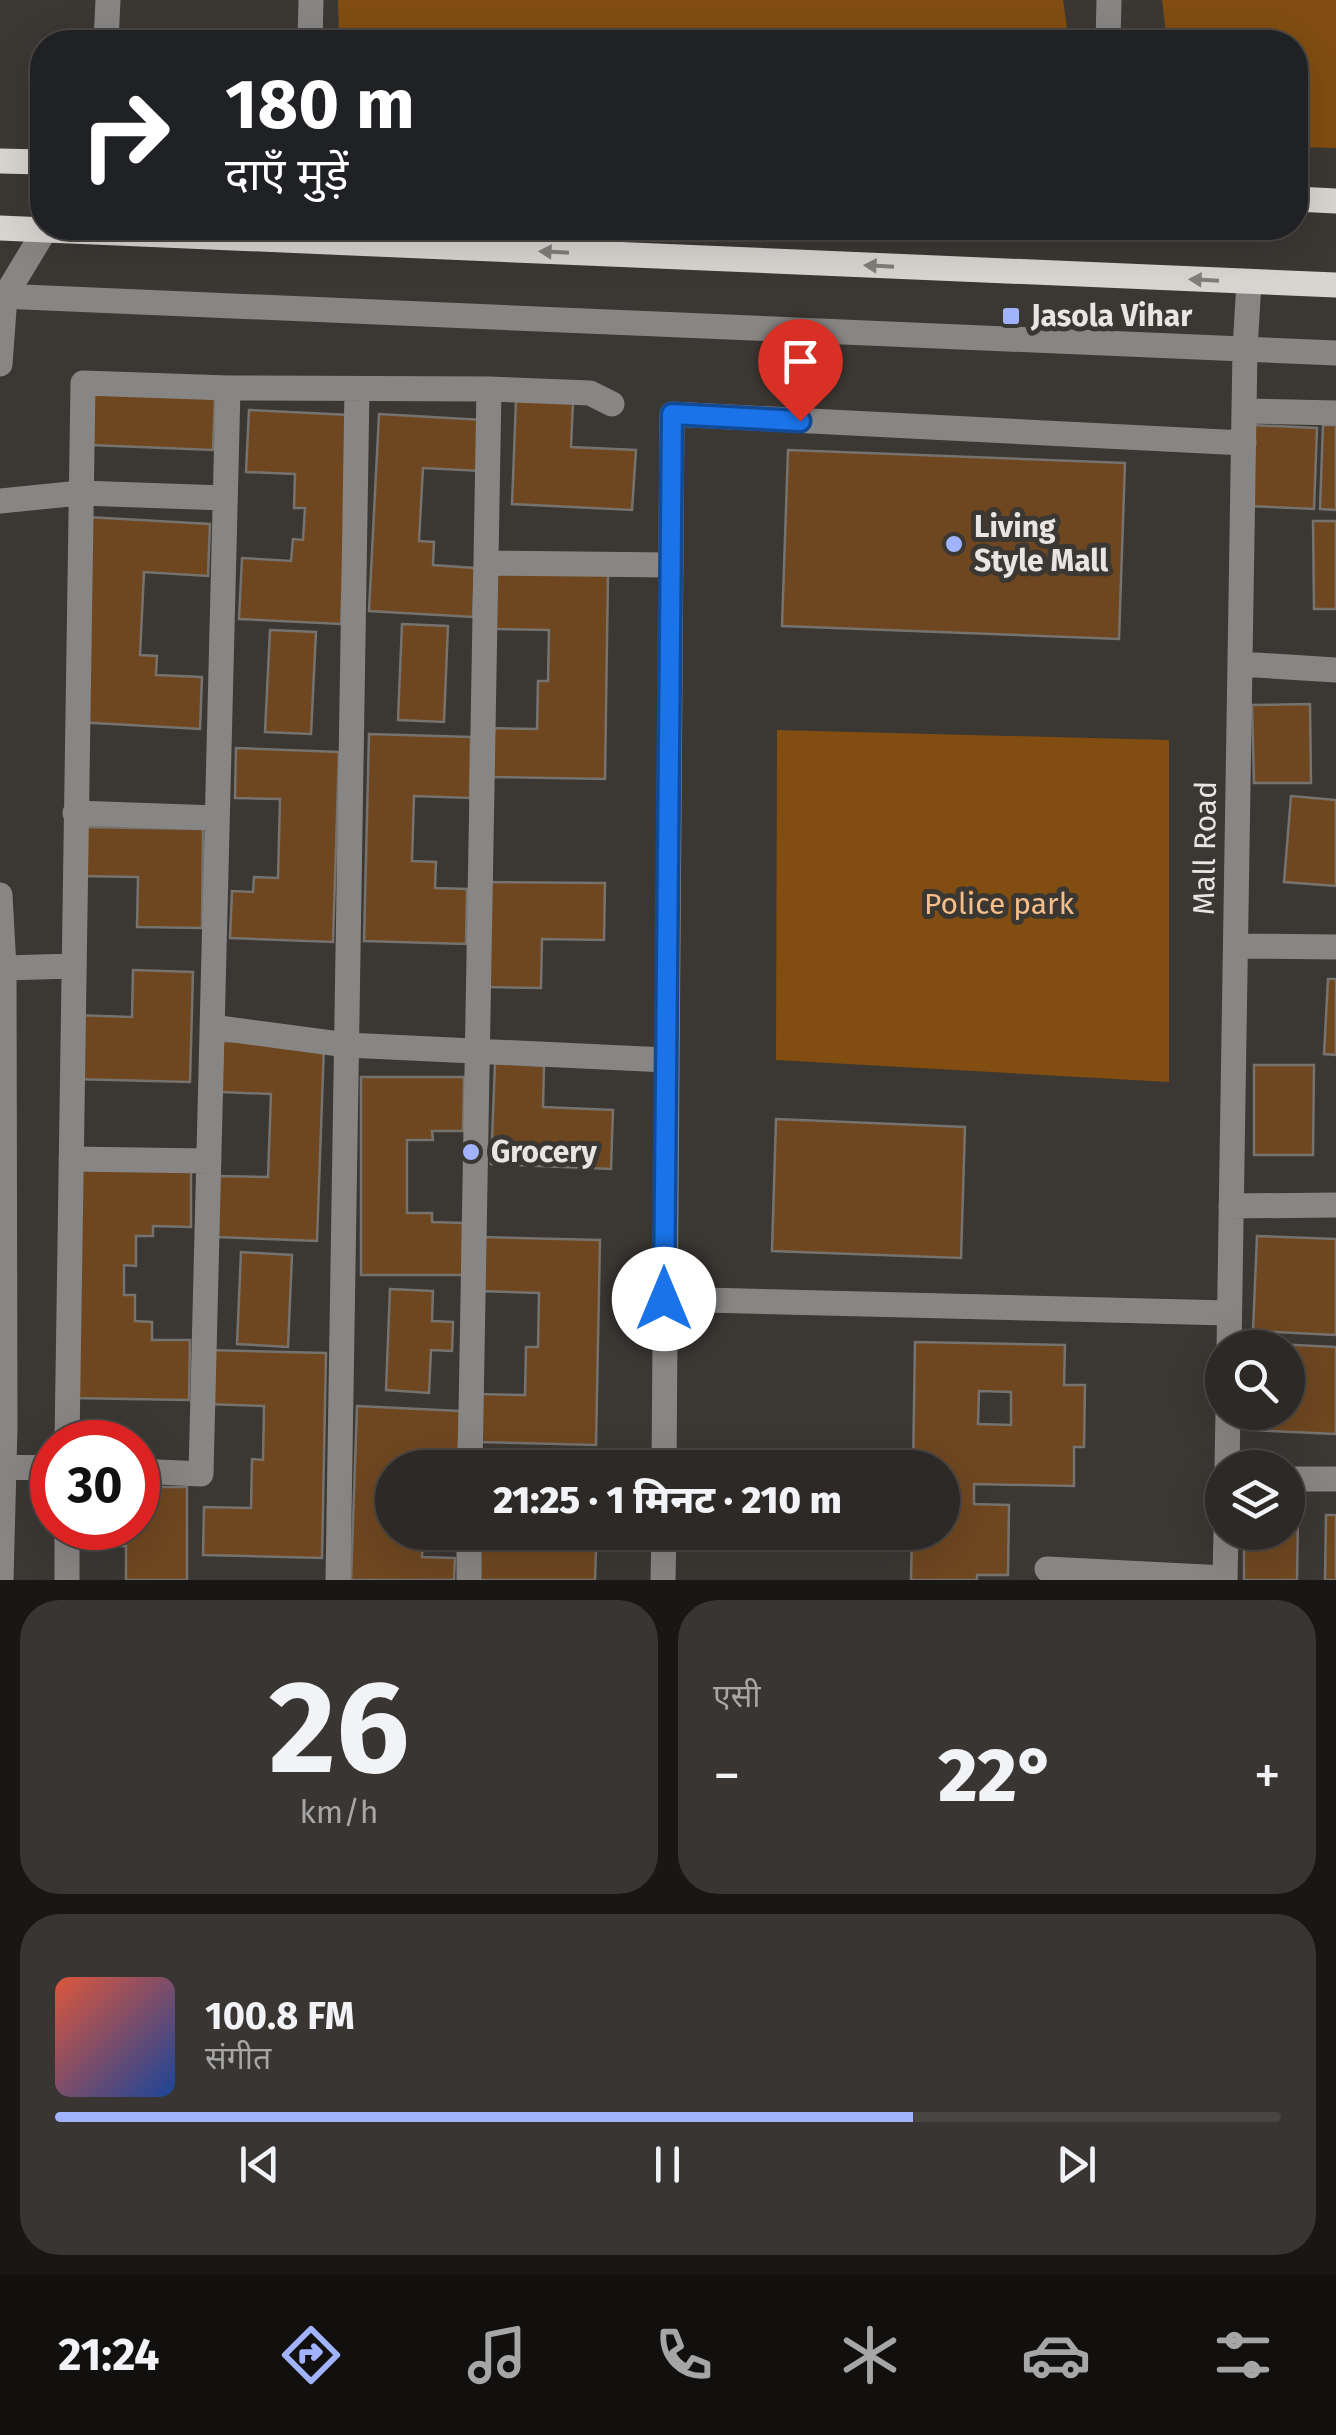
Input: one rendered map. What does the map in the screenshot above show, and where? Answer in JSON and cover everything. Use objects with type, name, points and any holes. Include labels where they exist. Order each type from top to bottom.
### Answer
[{"type":"main road","points":[[0,160],[30,161]]},
{"type":"main road","points":[[1308,200],[1336,201]]},
{"type":"main road","points":[[0,228],[30,229]]},
{"type":"main road","points":[[276,240],[1336,285]]},
{"type":"street","points":[[107,30],[108,0]]},
{"type":"street","points":[[310,30],[311,0]]},
{"type":"street","points":[[1108,30],[1109,0]]},
{"type":"street","points":[[0,364],[2,296],[38,240]]},
{"type":"street","name":"Mall Road","points":[[1230,1330],[1249,282]]},
{"type":"street","points":[[2,296],[1336,353]]},
{"type":"street","points":[[67,1420],[83,383],[590,393],[612,404]]},
{"type":"street","points":[[160,1473],[201,1474],[228,388]]},
{"type":"street","points":[[338,1580],[357,388]]},
{"type":"street","points":[[470,1450],[488,389]]},
{"type":"street","points":[[1244,410],[1336,413]]},
{"type":"street","points":[[664,1450],[672,414],[1244,443]]},
{"type":"street","points":[[0,502],[80,493],[225,498]]},
{"type":"street","points":[[486,563],[671,565]]},
{"type":"street","points":[[1240,664],[1336,670]]},
{"type":"street","points":[[75,813],[217,818]]},
{"type":"street","points":[[0,895],[4,968],[1,1580]]},
{"type":"street","points":[[1236,946],[1336,947]]},
{"type":"street","points":[[4,968],[74,966]]},
{"type":"street","points":[[212,1027],[347,1045],[666,1060]]},
{"type":"street","points":[[71,1159],[208,1161]]},
{"type":"street","points":[[1231,1206],[1336,1205]]},
{"type":"street","points":[[664,1299],[1230,1313]]},
{"type":"street","points":[[4,1467],[30,1468]]},
{"type":"street","points":[[1305,1479],[1336,1479]]},
{"type":"street","points":[[67,1550],[67,1580]]},
{"type":"street","points":[[469,1550],[469,1580]]},
{"type":"street","points":[[663,1580],[664,1550]]},
{"type":"street","points":[[1047,1568],[1225,1579],[1226,1550]]},
{"type":"green space","points":[[338,0],[1063,0],[1067,30],[339,30]]},
{"type":"green space","points":[[1162,0],[1336,0],[1336,148],[1308,147],[1308,30],[1166,30]]},
{"type":"green space","name":"Police park","points":[[777,730],[1169,740],[1169,1082],[776,1060]]},
{"type":"building","points":[[92,391],[215,396],[213,450],[90,445]]},
{"type":"building","points":[[516,400],[573,403],[571,447],[636,450],[632,510],[512,504]]},
{"type":"building","points":[[249,410],[350,415],[341,624],[239,619],[242,558],[291,561],[293,539],[303,540],[305,508],[294,508],[295,474],[246,472]]},
{"type":"building","points":[[379,414],[483,420],[481,471],[423,468],[419,541],[434,542],[433,565],[475,568],[473,617],[369,611]]},
{"type":"building","points":[[1251,425],[1317,428],[1314,509],[1248,506]]},
{"type":"building","points":[[1323,425],[1336,425],[1336,510],[1320,509]]},
{"type":"building","name":"Living Style Mall","points":[[788,450],[1125,463],[1119,639],[782,626]]},
{"type":"building","points":[[87,517],[210,524],[208,576],[144,572],[140,655],[157,656],[156,675],[202,677],[200,729],[77,722]]},
{"type":"building","points":[[1313,521],[1336,521],[1336,609],[1314,609]]},
{"type":"building","points":[[493,572],[608,574],[605,779],[489,777],[490,728],[537,729],[538,681],[548,681],[549,630],[492,629]]},
{"type":"building","points":[[402,624],[448,626],[444,722],[398,720]]},
{"type":"building","points":[[270,630],[316,632],[311,734],[265,732]]},
{"type":"building","points":[[1310,704],[1311,783],[1254,783],[1252,705]]},
{"type":"building","points":[[369,734],[471,737],[470,798],[414,796],[412,861],[436,862],[435,888],[467,889],[466,944],[364,941]]},
{"type":"building","points":[[236,748],[339,752],[333,942],[230,938],[232,891],[253,892],[254,877],[278,878],[280,799],[235,798]]},
{"type":"building","points":[[1291,796],[1336,800],[1336,886],[1284,882]]},
{"type":"building","points":[[78,827],[203,829],[202,928],[137,927],[138,877],[78,876]]},
{"type":"building","points":[[486,882],[605,883],[604,940],[542,939],[541,988],[485,987]]},
{"type":"building","points":[[133,970],[193,972],[190,1082],[73,1079],[74,1015],[132,1017]]},
{"type":"building","points":[[1328,979],[1336,979],[1336,1055],[1324,1054]]},
{"type":"building","points":[[223,1041],[324,1045],[317,1241],[216,1237],[218,1176],[268,1177],[271,1094],[221,1092]]},
{"type":"building","points":[[495,1063],[544,1066],[543,1107],[613,1110],[611,1169],[491,1164]]},
{"type":"building","points":[[1254,1065],[1314,1065],[1313,1155],[1254,1155]]},
{"type":"building","points":[[361,1077],[464,1077],[463,1131],[432,1131],[433,1140],[407,1140],[407,1213],[432,1213],[432,1222],[463,1223],[463,1275],[361,1275]]},
{"type":"building","points":[[776,1119],[965,1127],[961,1258],[772,1251]]},
{"type":"building","points":[[73,1168],[191,1170],[191,1227],[153,1226],[153,1236],[136,1236],[136,1266],[124,1265],[124,1295],[135,1295],[135,1321],[152,1322],[152,1340],[190,1340],[189,1400],[70,1398]]},
{"type":"building","points":[[1257,1236],[1336,1239],[1336,1335],[1305,1334],[1305,1330],[1253,1330]]},
{"type":"building","points":[[481,1237],[600,1240],[596,1445],[477,1442],[478,1394],[525,1395],[526,1347],[538,1347],[539,1293],[480,1291]]},
{"type":"building","points":[[241,1252],[292,1255],[288,1347],[237,1344]]},
{"type":"building","points":[[390,1289],[433,1291],[432,1321],[453,1322],[452,1351],[431,1350],[429,1393],[386,1390]]},
{"type":"building","points":[[915,1342],[1065,1345],[1064,1385],[1085,1385],[1084,1447],[1074,1447],[1074,1486],[974,1484],[974,1504],[1009,1505],[1008,1575],[977,1575],[977,1580],[911,1580],[912,1550],[960,1550],[960,1450],[913,1450]],"holes":[[[979,1391],[1011,1392],[1011,1425],[978,1424]]]},
{"type":"building","points":[[1305,1345],[1336,1347],[1336,1434],[1251,1430],[1305,1430]]},
{"type":"building","points":[[207,1350],[326,1353],[322,1558],[203,1555],[204,1507],[251,1508],[252,1459],[263,1460],[264,1406],[206,1404]]},
{"type":"building","points":[[357,1406],[460,1411],[458,1450],[375,1450],[375,1550],[422,1550],[422,1557],[455,1558],[454,1580],[351,1580]]},
{"type":"building","points":[[160,1487],[187,1487],[187,1580],[126,1580],[126,1550],[160,1550]]},
{"type":"building","points":[[1326,1515],[1336,1515],[1336,1580],[1325,1580]]},
{"type":"building","points":[[475,1550],[596,1550],[595,1580],[475,1580]]},
{"type":"building","points":[[1244,1550],[1297,1550],[1297,1580],[1244,1580]]},
{"type":"place","name":"Jasola Vihar","points":[[1011,316]]},
{"type":"place","name":"Living Style Mall","points":[[954,544]]},
{"type":"place","name":"Grocery","points":[[471,1152]]},
{"type":"route","points":[[664,1299],[672,414],[800,421]]}]
